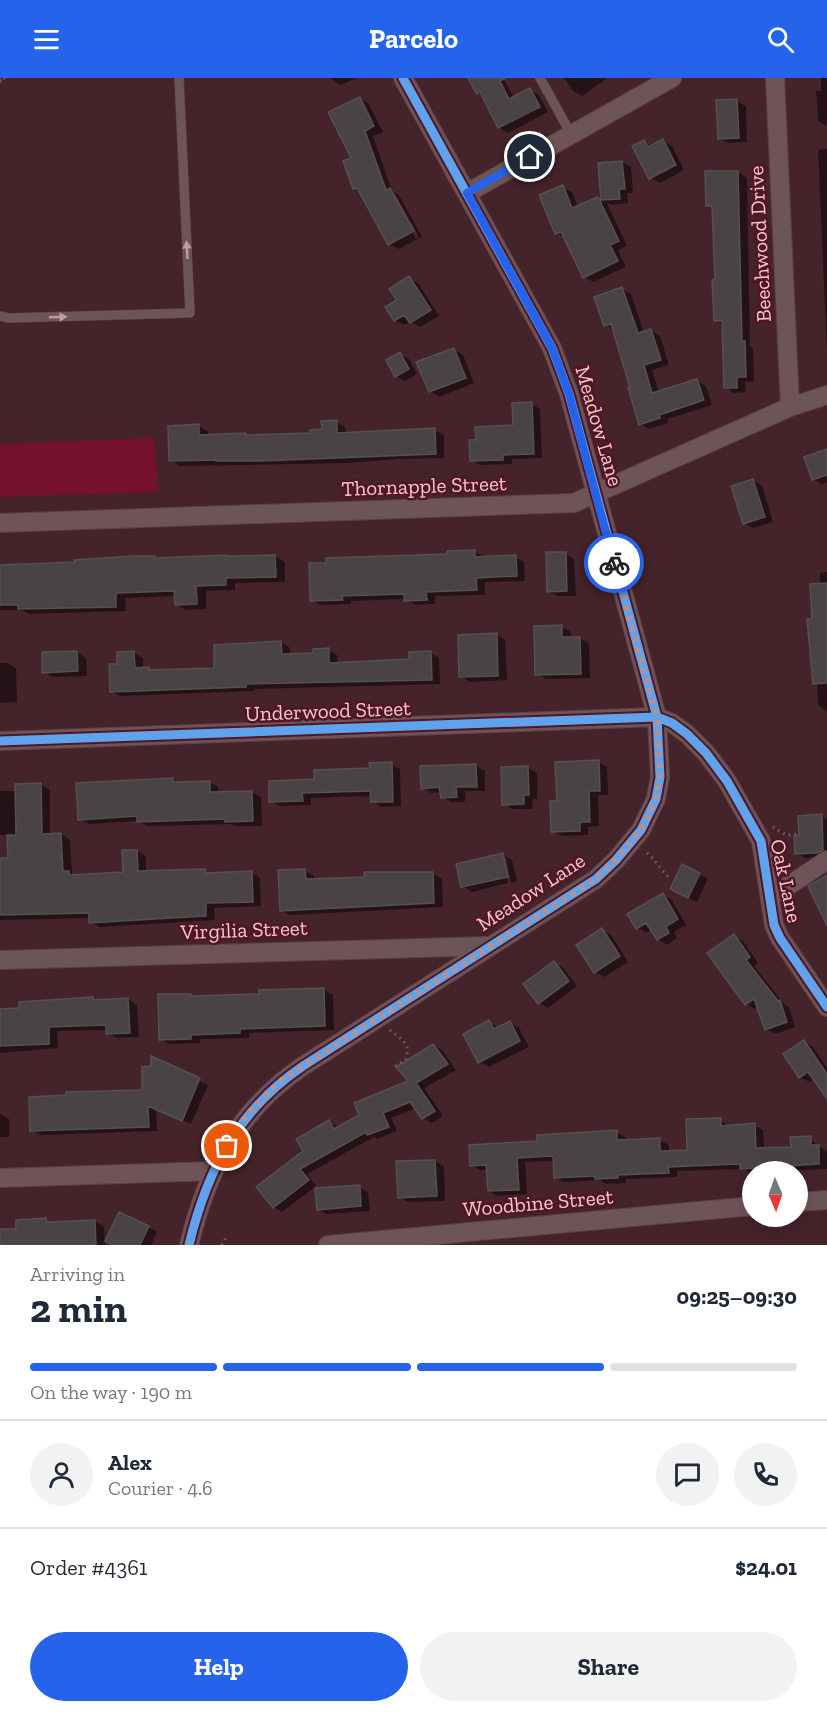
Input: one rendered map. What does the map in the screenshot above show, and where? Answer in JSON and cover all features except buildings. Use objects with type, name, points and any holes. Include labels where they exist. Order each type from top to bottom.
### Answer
[{"type":"street","name":"Meadow Lane","points":[[189,1245],[198,1212],[214,1171],[246,1116],[282,1080],[596,879],[616,860],[641,830],[656,800],[660,777],[657,717],[569,394],[552,348],[403,78]]},
{"type":"street","name":"Beechwood Drive","points":[[775,78],[790,407]]},
{"type":"street","points":[[467,193],[666,79]]},
{"type":"street","name":"Thornapple Street","points":[[0,523],[574,503],[790,407],[827,395]]},
{"type":"street","name":"Underwood Street","points":[[0,741],[657,717]]},
{"type":"street","name":"Oak Lane","points":[[657,717],[672,723],[687,734],[706,753],[727,781],[754,827],[763,850],[774,926],[827,1007]]},
{"type":"street","points":[[770,898],[827,860]]},
{"type":"street","name":"Virgilia Street","points":[[0,960],[490,946]]},
{"type":"street","points":[[0,1178],[214,1171]]},
{"type":"street","points":[[808,1201],[827,1200]]},
{"type":"street","name":"Woodbine Street","points":[[328,1245],[742,1207]]},
{"type":"lane","points":[[0,316],[9,318],[190,313],[179,78]]},
{"type":"lane","points":[[540,78],[571,134]]},
{"type":"path","points":[[0,81],[4,78]]},
{"type":"path","points":[[754,827],[772,826],[786,835],[799,834]]},
{"type":"path","points":[[647,852],[669,877]]},
{"type":"path","points":[[392,1032],[402,1037],[408,1052],[406,1059],[394,1067]]},
{"type":"path","points":[[222,1245],[227,1235]]},
{"type":"shaded area","points":[[155,438],[158,492],[0,497],[0,444]]},
{"type":"cycle path","points":[[189,1245],[196,1218],[216,1167],[228,1144],[260,1102],[303,1066],[596,879],[616,860],[641,830],[656,799],[660,777],[657,717],[569,394],[552,348],[403,78]]},
{"type":"cycle path","points":[[0,741],[657,717],[672,723],[687,734],[706,753],[727,781],[761,841],[774,925],[780,938],[827,1007]]},
{"type":"way so far","points":[[227,1146],[246,1116],[282,1080],[596,879],[616,860],[641,830],[656,800],[660,777],[657,717],[614,563]]},
{"type":"route","points":[[530,157],[467,193],[552,348],[569,394],[614,563]]}]
